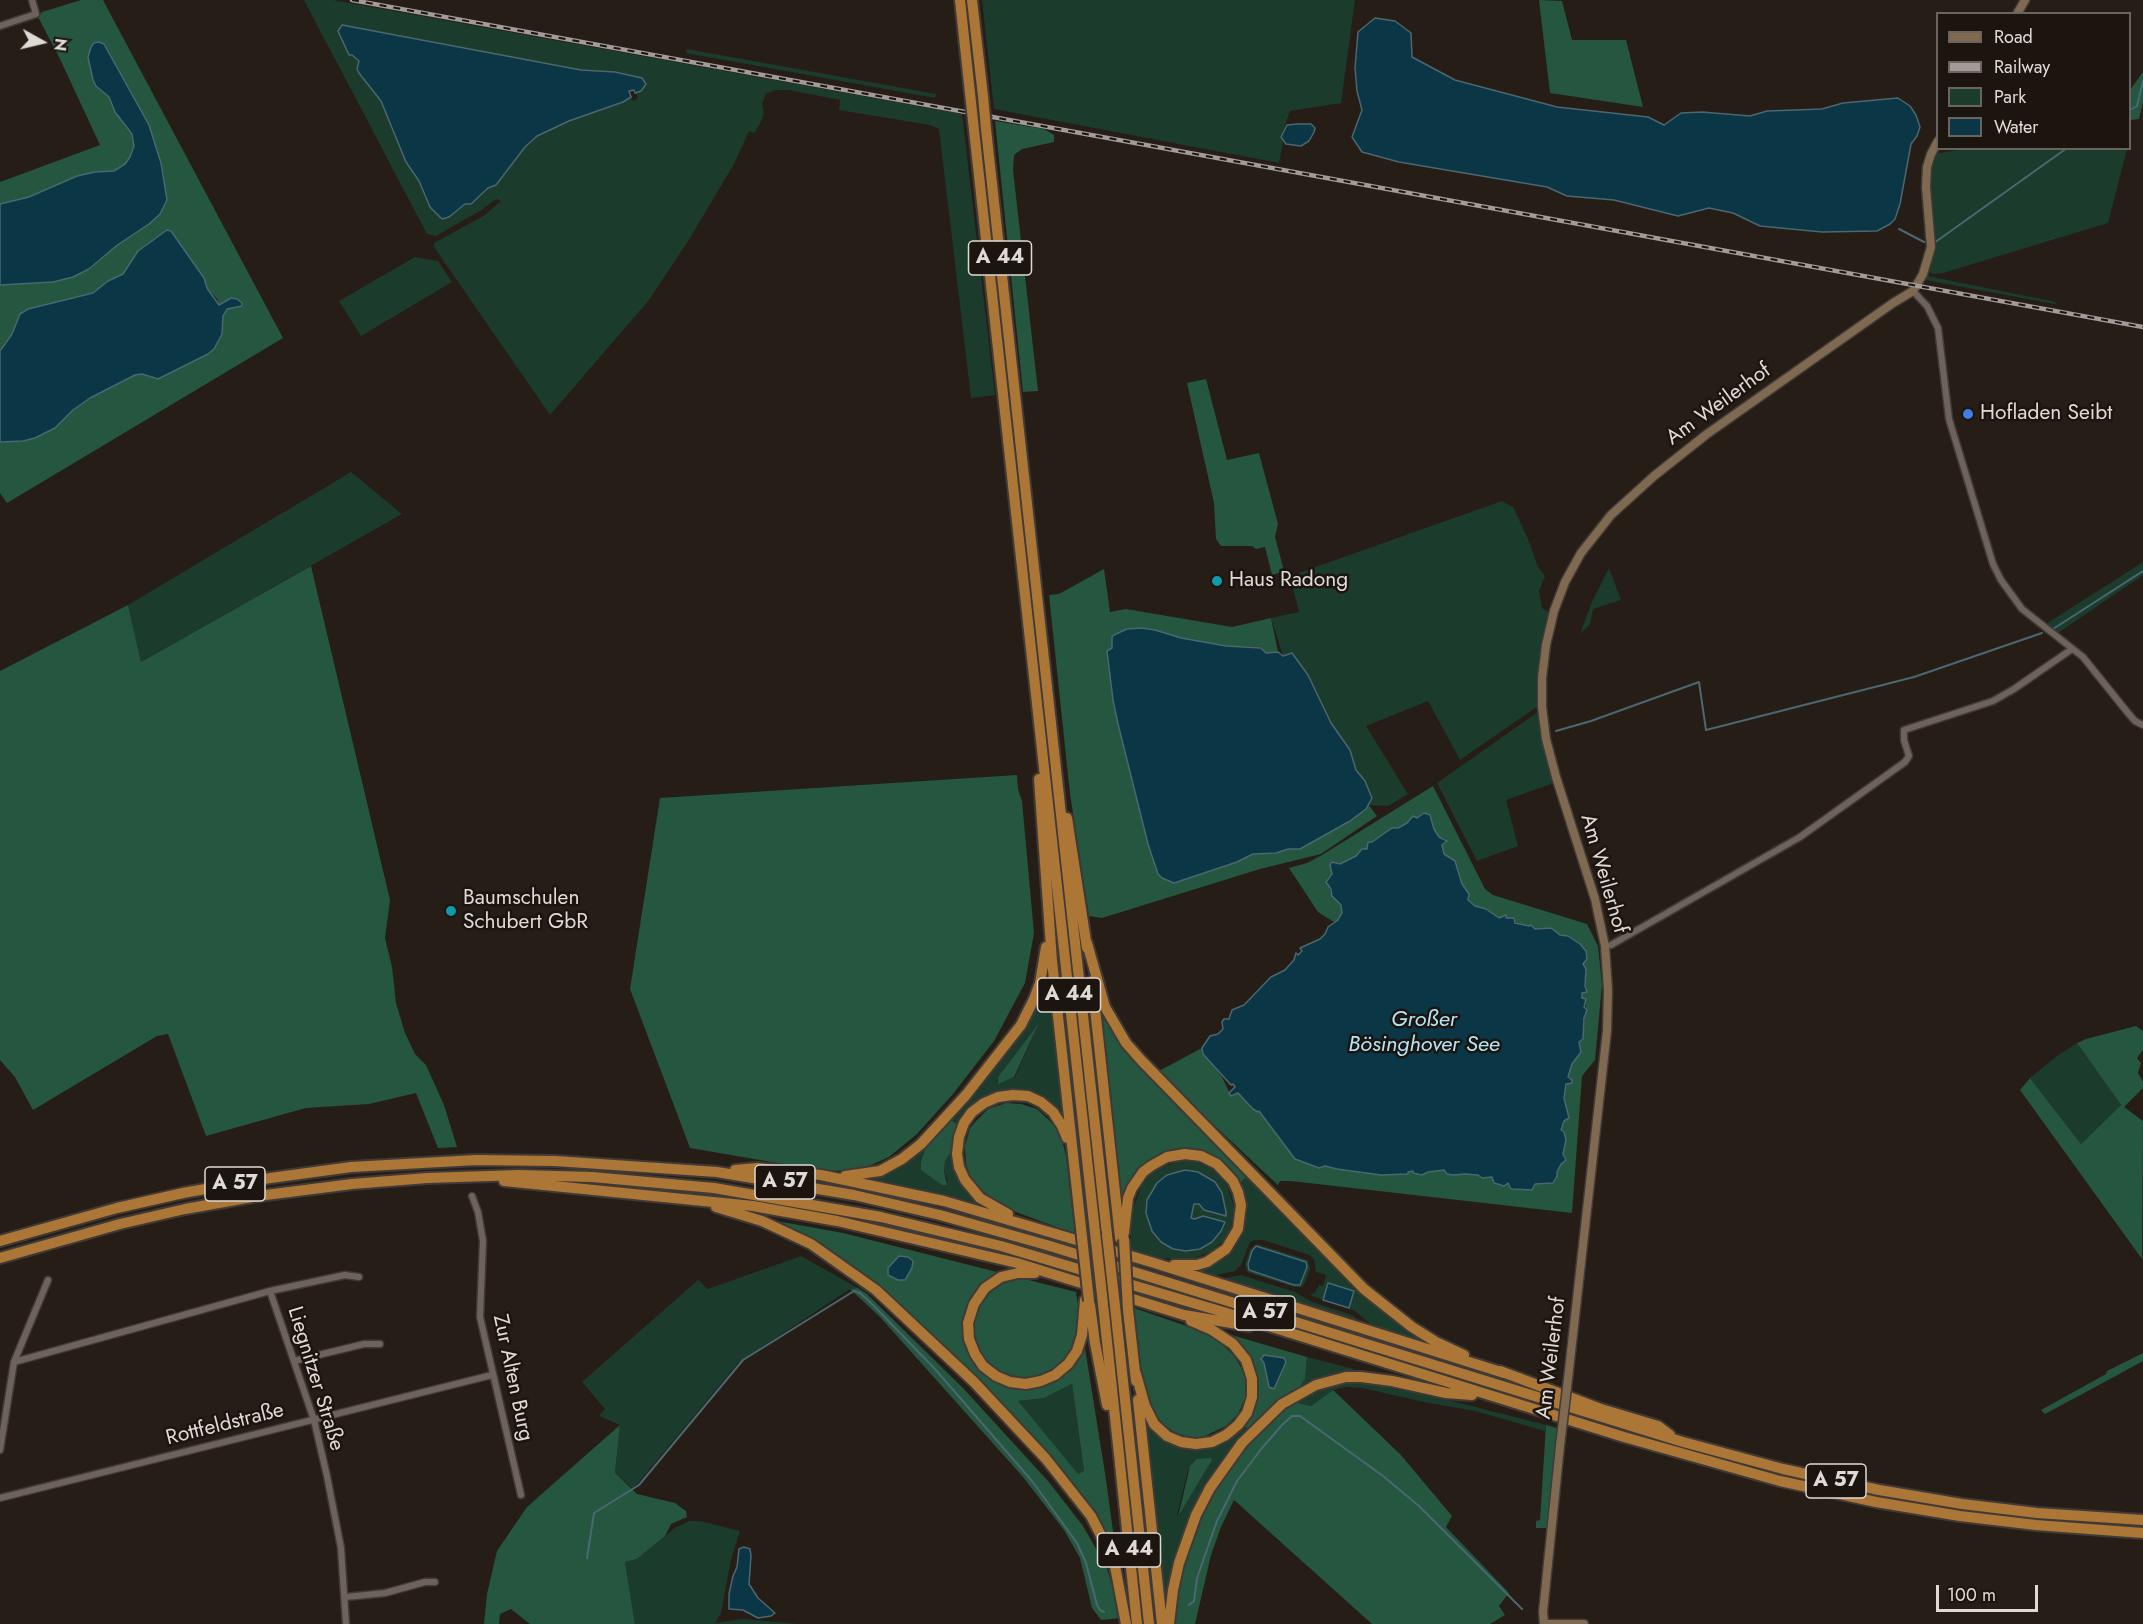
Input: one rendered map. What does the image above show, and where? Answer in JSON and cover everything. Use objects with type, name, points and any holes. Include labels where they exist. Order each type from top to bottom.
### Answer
[{"type":"highway","name":"A 44","points":[[960,0],[1137,1624]]},
{"type":"highway","name":"A 44","points":[[972,0],[1149,1624]]},
{"type":"highway","points":[[1043,758],[1038,780],[1048,916],[1087,1301],[1122,1476]]},
{"type":"highway","points":[[1056,771],[1070,831],[1087,943],[1122,1238],[1162,1624]]},
{"type":"highway","points":[[833,1177],[868,1174],[890,1167],[921,1144],[966,1095],[1021,1024],[1035,999],[1041,982],[1048,916]]},
{"type":"highway","points":[[1087,943],[1105,1007],[1126,1043],[1322,1247],[1364,1289],[1412,1327],[1436,1342],[1504,1373]]},
{"type":"highway","points":[[1038,1228],[980,1198],[965,1180],[957,1154],[964,1123],[972,1112],[998,1097],[1013,1095],[1035,1099],[1053,1112],[1062,1126],[1074,1170]]},
{"type":"highway","points":[[1122,1238],[1128,1198],[1143,1172],[1159,1160],[1176,1154],[1193,1154],[1217,1164],[1233,1181],[1241,1205],[1240,1218],[1233,1239],[1218,1256],[1197,1265],[1176,1266],[1150,1262]]},
{"type":"highway","name":"A 57","points":[[0,1241],[117,1208],[183,1193],[351,1167],[476,1160],[555,1161],[717,1172],[854,1194],[940,1215],[1072,1253],[1675,1439],[1783,1469],[1896,1493],[2001,1509],[2143,1520]]},
{"type":"highway","points":[[717,1172],[757,1168],[789,1170],[944,1201],[1150,1262],[1504,1373],[1659,1426],[1675,1439]]},
{"type":"highway","points":[[477,1176],[528,1185],[591,1189],[753,1206],[837,1221],[1017,1263],[1200,1318],[1292,1334]]},
{"type":"highway","name":"A 57","points":[[0,1258],[120,1224],[185,1209],[258,1196],[352,1184],[477,1176],[592,1177],[682,1184],[881,1217],[1001,1246],[1709,1462],[1780,1481],[1902,1507],[1998,1521],[2143,1533]]},
{"type":"highway","points":[[681,1199],[762,1221],[811,1244],[876,1290],[975,1382],[1046,1459],[1091,1516],[1114,1561],[1126,1624]]},
{"type":"highway","points":[[1053,1275],[1018,1273],[1001,1277],[985,1288],[974,1304],[968,1323],[969,1339],[979,1360],[996,1376],[1010,1382],[1026,1384],[1056,1375],[1077,1351],[1087,1301]]},
{"type":"highway","points":[[1136,1374],[1145,1406],[1154,1424],[1167,1436],[1181,1442],[1196,1444],[1212,1442],[1226,1436],[1247,1413],[1252,1396],[1252,1379],[1246,1360],[1233,1344],[1212,1330],[1146,1303]]},
{"type":"highway","points":[[1169,1624],[1179,1563],[1196,1515],[1225,1465],[1242,1443],[1282,1404],[1316,1385],[1346,1377],[1392,1381],[1446,1392],[1497,1398]]},
{"type":"street","points":[[0,26],[36,14],[32,0]]},
{"type":"street","points":[[1936,144],[1930,154],[1927,177],[1931,243],[1923,274],[1913,291],[1928,306],[1938,328],[1948,419],[1993,564],[2022,609],[2092,666],[2135,721],[2143,725]]},
{"type":"street","name":"Am Weilerhof","points":[[1544,1624],[1543,1605],[1607,1031],[1608,990],[1605,946],[1596,899],[1546,739],[1542,707],[1542,678],[1545,645],[1554,611],[1565,582],[1581,553],[1611,515],[1653,476],[1707,434],[1913,291]]},
{"type":"street","points":[[1611,945],[1792,842],[1905,762],[1909,756],[1904,740],[1904,730],[1993,701],[2072,649]]},
{"type":"street","name":"Zur Alten Burg","points":[[472,1196],[478,1212],[483,1241],[480,1317],[521,1495]]},
{"type":"street","points":[[270,1291],[345,1275],[359,1277]]},
{"type":"street","points":[[0,1450],[14,1362],[48,1280]]},
{"type":"street","name":"Liegnitzer Straße","points":[[14,1362],[270,1291],[314,1419],[339,1531],[346,1624]]},
{"type":"street","points":[[294,1361],[364,1344],[380,1344]]},
{"type":"street","name":"Rottfeldstraße","points":[[0,1498],[492,1375]]},
{"type":"street","points":[[345,1598],[385,1593],[425,1582],[435,1582]]},
{"type":"street","points":[[1544,1624],[1584,1624]]},
{"type":"green space","points":[[81,0],[103,0],[283,338],[7,503],[0,493],[0,442],[23,441],[45,433],[55,428],[73,410],[90,398],[135,375],[142,374],[153,378],[214,349],[222,334],[223,316],[227,309],[234,307],[219,305],[217,299],[207,288],[204,278],[171,231],[167,230],[138,251],[123,274],[108,281],[93,293],[23,311],[12,334],[0,350],[0,285],[17,284],[89,270],[116,246],[160,214],[167,200],[112,59],[104,44],[96,86],[109,97],[115,112],[132,134],[134,146],[126,164],[114,171],[77,176],[29,197],[0,204],[0,182],[100,145],[38,17],[42,12]]},
{"type":"green space","points":[[304,0],[333,0],[962,114],[995,395],[971,398],[939,129],[930,125],[839,110],[840,100],[789,90],[775,90],[766,94],[762,104],[764,113],[760,124],[754,133],[749,131],[734,164],[690,238],[649,300],[550,415],[434,247],[434,243],[485,215],[501,201],[496,199],[436,236],[427,234]],"holes":[[[341,25],[581,70],[592,70],[641,91],[636,93],[638,98],[633,101],[631,97],[623,102],[550,128],[537,136],[525,147],[496,185],[488,188],[477,199],[465,204],[449,217],[442,219],[430,207],[419,181],[406,162],[381,101],[357,69],[359,61],[349,55],[338,31]]]},
{"type":"green space","points":[[982,0],[1355,0],[1341,103],[1290,111],[1281,137],[1283,142],[1279,163],[994,109]]},
{"type":"green space","points":[[1539,0],[1562,1],[1572,40],[1626,40],[1643,107],[1550,93]]},
{"type":"green space","points":[[687,49],[936,94],[935,98],[686,53]]},
{"type":"green space","points":[[2143,72],[2143,102],[2139,119],[2131,120],[2131,89]]},
{"type":"green space","points":[[995,121],[1044,129],[1054,135],[1054,142],[1022,149],[1014,155],[1013,170],[1038,391],[1023,392]]},
{"type":"green space","points":[[1958,150],[2127,150],[2108,223],[1934,274],[1929,272],[1934,248],[1929,187],[1929,167],[1933,154]]},
{"type":"green space","points":[[415,257],[438,261],[452,282],[361,336],[339,301]]},
{"type":"green space","points":[[1927,276],[2056,302],[2055,304],[1925,280]]},
{"type":"green space","points":[[1206,379],[1227,460],[1259,453],[1278,524],[1275,537],[1283,567],[1282,572],[1272,575],[1265,547],[1256,549],[1252,546],[1221,546],[1216,539],[1214,503],[1187,383]]},
{"type":"green space","points":[[351,472],[402,514],[141,662],[128,605]]},
{"type":"green space","points":[[1502,501],[1513,507],[1538,567],[1545,576],[1539,591],[1542,608],[1550,613],[1542,645],[1538,677],[1538,706],[1460,760],[1428,701],[1366,726],[1408,794],[1388,806],[1369,805],[1365,781],[1356,770],[1350,750],[1331,723],[1308,675],[1292,653],[1283,656],[1271,618],[1299,612],[1290,576]]},
{"type":"green space","points":[[2143,562],[2143,575],[2058,633],[2046,624]]},
{"type":"green space","points":[[311,566],[390,900],[385,938],[392,967],[396,1003],[405,1033],[415,1054],[426,1065],[444,1105],[457,1147],[438,1148],[416,1093],[369,1104],[306,1108],[206,1136],[168,1034],[157,1036],[33,1110],[15,1077],[0,1060],[0,671],[128,605],[141,662]]},
{"type":"green space","points":[[1609,568],[1621,600],[1593,609],[1590,624],[1580,634],[1592,602]]},
{"type":"green space","points":[[1104,569],[1110,612],[1126,609],[1232,627],[1271,618],[1278,652],[1266,653],[1261,647],[1226,646],[1142,628],[1127,629],[1107,651],[1118,724],[1148,844],[1158,874],[1174,883],[1237,862],[1253,854],[1300,849],[1350,821],[1368,804],[1377,816],[1321,854],[1260,869],[1102,918],[1089,916],[1070,794],[1049,595],[1059,594]]},
{"type":"green space","points":[[1538,712],[1554,783],[1506,800],[1518,846],[1477,861],[1437,783]]},
{"type":"green space","points":[[1017,775],[1022,801],[1034,933],[1025,983],[994,1041],[953,1094],[917,1134],[889,1157],[860,1170],[824,1171],[690,1148],[630,989],[660,798]]},
{"type":"green space","points":[[1433,786],[1485,889],[1493,895],[1587,924],[1598,946],[1602,985],[1595,1060],[1582,1076],[1572,1213],[1291,1181],[1280,1181],[1278,1185],[1157,1072],[1202,1048],[1222,1077],[1231,1096],[1238,1093],[1253,1109],[1259,1111],[1282,1139],[1325,1166],[1381,1175],[1413,1171],[1422,1175],[1444,1170],[1453,1175],[1492,1177],[1495,1183],[1503,1186],[1508,1183],[1535,1184],[1556,1172],[1565,1161],[1563,1154],[1566,1139],[1561,1131],[1564,1121],[1569,1118],[1564,1098],[1566,1084],[1579,1042],[1583,1039],[1586,1003],[1585,999],[1582,999],[1582,992],[1587,992],[1583,964],[1586,951],[1580,944],[1551,928],[1535,929],[1499,918],[1486,909],[1475,906],[1468,900],[1469,894],[1462,884],[1458,869],[1444,854],[1442,845],[1447,841],[1446,839],[1439,837],[1432,821],[1421,816],[1417,818],[1413,816],[1407,823],[1383,834],[1356,856],[1340,864],[1330,865],[1332,874],[1327,879],[1332,896],[1341,905],[1342,913],[1334,922],[1318,912],[1289,868],[1307,863],[1322,855]]},
{"type":"green space","points":[[1048,974],[1064,1115],[1055,1109],[1001,1093],[959,1126],[948,1121],[975,1091]],"holes":[[[1039,1023],[1015,1077],[997,1082],[998,1077]]]},
{"type":"green space","points":[[1101,1008],[1248,1175],[1239,1184],[1220,1162],[1162,1154],[1122,1204]]},
{"type":"green space","points":[[1039,1023],[1014,1077],[998,1084],[998,1077]]},
{"type":"green space","points":[[2136,1026],[2143,1031],[2143,1050],[2137,1058],[2141,1063],[2138,1073],[2143,1082],[2143,1088],[2124,1107],[2143,1121],[2142,1259],[2020,1090],[2030,1078],[2081,1144],[2121,1105],[2077,1043]]},
{"type":"green space","points":[[2077,1043],[2121,1105],[2081,1144],[2030,1078]]},
{"type":"green space","points":[[1006,1103],[1021,1104],[1037,1109],[1055,1126],[1066,1156],[1075,1234],[1016,1212],[988,1196],[970,1176],[966,1164],[965,1146],[970,1128],[988,1109]]},
{"type":"green space","points":[[948,1121],[959,1126],[953,1148],[945,1162],[947,1185],[942,1185],[921,1170],[921,1162],[927,1143]]},
{"type":"green space","points":[[927,1143],[921,1170],[948,1182],[944,1171],[945,1162],[953,1148],[953,1157],[987,1207],[873,1180],[901,1166]]},
{"type":"green space","points":[[1183,1161],[1197,1162],[1210,1168],[1217,1172],[1227,1185],[1234,1207],[1229,1233],[1212,1251],[1190,1260],[1161,1258],[1130,1250],[1132,1213],[1141,1186],[1152,1172]]},
{"type":"green space","points":[[1248,1175],[1429,1343],[1373,1326],[1355,1311],[1312,1296],[1310,1293],[1314,1294],[1319,1285],[1323,1286],[1326,1275],[1316,1272],[1314,1259],[1309,1255],[1263,1240],[1250,1242],[1241,1265],[1235,1271],[1212,1276],[1196,1270],[1233,1246],[1239,1184]]},
{"type":"green space","points":[[760,1218],[843,1233],[1076,1292],[1116,1553],[1058,1472],[876,1286]],"holes":[[[1072,1384],[1084,1471],[1078,1474],[1018,1401],[1044,1398]]]},
{"type":"green space","points":[[1257,1244],[1308,1260],[1310,1269],[1302,1287],[1294,1287],[1247,1272],[1245,1264],[1250,1249]]},
{"type":"green space","points":[[801,1256],[858,1288],[850,1289],[738,1363],[633,1489],[615,1473],[620,1425],[599,1416],[605,1409],[582,1382],[698,1280],[708,1289]]},
{"type":"green space","points":[[1241,1275],[1295,1292],[1312,1302],[1352,1315],[1359,1321],[1221,1279]]},
{"type":"green space","points":[[858,1288],[867,1294],[963,1388],[1048,1481],[1083,1526],[1107,1568],[1121,1618],[1101,1620],[1092,1608],[1080,1558],[1064,1530],[1023,1477],[880,1317],[850,1289]]},
{"type":"green space","points":[[1134,1308],[1204,1332],[1220,1342],[1235,1357],[1245,1375],[1245,1398],[1238,1414],[1226,1426],[1203,1437],[1187,1437],[1165,1426],[1157,1417],[1150,1407],[1143,1382]]},
{"type":"green space","points":[[1228,1334],[1307,1357],[1305,1379],[1299,1388],[1279,1402],[1250,1430],[1243,1425],[1256,1392]]},
{"type":"green space","points":[[2143,1353],[2143,1361],[2045,1414],[2041,1410],[2106,1374],[2107,1371]]},
{"type":"green space","points":[[1307,1357],[1354,1369],[1353,1373],[1321,1379],[1299,1388],[1305,1379]]},
{"type":"green space","points":[[1345,1382],[1366,1382],[1417,1392],[1546,1425],[1545,1431],[1475,1411],[1362,1388],[1346,1387],[1333,1390],[1311,1406],[1294,1402],[1325,1387]]},
{"type":"green space","points":[[1072,1384],[1084,1472],[1078,1475],[1017,1401],[1044,1398]]},
{"type":"green space","points":[[1333,1390],[1400,1454],[1452,1516],[1446,1527],[1509,1593],[1499,1606],[1505,1615],[1490,1624],[1372,1624],[1234,1500],[1211,1555],[1195,1624],[1173,1624],[1180,1575],[1191,1541],[1217,1486],[1256,1434],[1282,1411],[1294,1402],[1311,1406]]},
{"type":"green space","points":[[1144,1421],[1190,1448],[1243,1425],[1250,1430],[1214,1476],[1167,1606],[1165,1606]],"holes":[[[1212,1459],[1179,1516],[1177,1515],[1188,1470]]]},
{"type":"green space","points":[[620,1425],[615,1473],[637,1494],[675,1503],[686,1511],[687,1517],[671,1524],[665,1536],[637,1559],[625,1562],[635,1624],[530,1624],[511,1609],[500,1614],[499,1624],[484,1624],[487,1594],[497,1551],[527,1507]]},
{"type":"green space","points":[[1546,1425],[1557,1428],[1556,1436],[1558,1437],[1548,1528],[1536,1528],[1536,1521],[1540,1520]]},
{"type":"green space","points":[[1211,1458],[1212,1460],[1178,1517],[1190,1466],[1197,1459]]},
{"type":"green space","points":[[689,1521],[700,1521],[740,1531],[731,1560],[721,1613],[715,1623],[743,1619],[798,1624],[635,1624],[625,1562],[637,1559],[675,1528]]},
{"type":"water","points":[[1375,18],[1395,21],[1411,33],[1412,57],[1455,80],[1557,107],[1648,117],[1664,125],[1681,113],[1702,112],[1750,116],[1767,111],[1822,109],[1843,103],[1898,98],[1910,106],[1920,127],[1911,144],[1895,219],[1877,231],[1822,232],[1760,226],[1733,213],[1709,208],[1678,216],[1614,200],[1567,196],[1547,187],[1399,162],[1362,152],[1352,137],[1362,110],[1357,91],[1355,68],[1358,32]]},
{"type":"water","points":[[342,25],[581,70],[615,72],[642,78],[646,84],[641,91],[635,93],[634,90],[629,91],[631,97],[623,102],[569,121],[537,136],[525,147],[496,185],[488,188],[471,204],[465,204],[449,217],[442,219],[430,207],[419,181],[406,162],[381,101],[359,73],[357,69],[359,61],[349,55],[338,31]]},
{"type":"water","points":[[94,43],[104,44],[149,125],[161,163],[167,200],[160,214],[149,224],[116,246],[89,269],[73,277],[53,282],[0,285],[0,204],[29,197],[77,176],[114,171],[125,164],[130,157],[134,146],[132,134],[115,112],[109,97],[96,86],[93,80],[88,57],[91,47]]},
{"type":"water","points":[[1311,124],[1315,128],[1314,132],[1309,141],[1301,146],[1286,144],[1281,137],[1287,125]]},
{"type":"water","points":[[167,230],[171,231],[204,278],[207,288],[219,305],[231,298],[242,303],[242,306],[227,309],[223,316],[222,334],[214,349],[158,379],[142,374],[135,375],[90,398],[73,410],[55,428],[35,438],[0,442],[0,351],[12,334],[20,314],[28,309],[93,293],[108,281],[123,274],[138,251]]},
{"type":"water","points":[[1142,628],[1226,646],[1261,648],[1266,653],[1278,652],[1283,656],[1292,653],[1308,675],[1331,723],[1350,750],[1356,770],[1365,781],[1372,798],[1366,809],[1350,821],[1300,849],[1253,854],[1237,862],[1174,883],[1162,878],[1158,874],[1148,844],[1118,724],[1107,651],[1112,648],[1114,635],[1127,629]]},
{"type":"water","name":"Großer Bösinghover See","points":[[1424,813],[1430,815],[1439,837],[1447,841],[1442,845],[1444,854],[1455,861],[1462,884],[1469,894],[1468,900],[1475,906],[1486,909],[1499,918],[1506,915],[1506,918],[1514,918],[1515,923],[1531,925],[1535,929],[1551,928],[1560,935],[1568,936],[1586,951],[1587,959],[1583,964],[1586,969],[1587,992],[1582,993],[1582,998],[1586,999],[1584,1007],[1587,1010],[1584,1018],[1583,1039],[1579,1042],[1581,1052],[1572,1064],[1568,1077],[1572,1083],[1566,1084],[1564,1098],[1569,1118],[1564,1121],[1561,1130],[1566,1140],[1563,1154],[1566,1160],[1561,1164],[1553,1183],[1535,1184],[1532,1190],[1511,1189],[1508,1183],[1504,1186],[1494,1183],[1492,1177],[1453,1175],[1447,1174],[1444,1170],[1422,1175],[1413,1173],[1413,1171],[1408,1174],[1381,1175],[1325,1166],[1319,1168],[1295,1159],[1259,1111],[1253,1109],[1238,1093],[1231,1096],[1229,1093],[1235,1087],[1233,1084],[1231,1085],[1203,1054],[1202,1048],[1210,1036],[1218,1034],[1223,1029],[1222,1022],[1224,1019],[1229,1019],[1232,1010],[1244,1005],[1271,977],[1285,970],[1294,960],[1296,953],[1298,955],[1302,951],[1300,948],[1320,939],[1328,927],[1338,920],[1342,913],[1341,905],[1332,896],[1331,889],[1326,882],[1332,874],[1330,865],[1332,862],[1340,864],[1356,856],[1362,849],[1367,849],[1368,842],[1372,842],[1392,828],[1398,828],[1407,823],[1413,816],[1417,818]]},
{"type":"water","points":[[1185,1170],[1198,1172],[1215,1182],[1222,1193],[1226,1212],[1226,1216],[1204,1210],[1199,1204],[1194,1204],[1191,1218],[1203,1216],[1225,1222],[1212,1242],[1200,1249],[1186,1251],[1173,1249],[1161,1242],[1152,1231],[1146,1213],[1147,1200],[1157,1183],[1167,1175]]},
{"type":"water","points":[[1256,1246],[1306,1262],[1307,1267],[1300,1285],[1249,1270],[1248,1264]]},
{"type":"water","points":[[899,1256],[908,1257],[913,1261],[905,1280],[898,1280],[888,1275],[888,1268]]},
{"type":"water","points":[[1328,1283],[1354,1291],[1349,1308],[1323,1300]]},
{"type":"water","points":[[1264,1355],[1284,1358],[1286,1362],[1274,1389],[1269,1387],[1261,1359]]},
{"type":"water","points":[[744,1547],[750,1549],[751,1556],[749,1584],[758,1598],[775,1613],[771,1616],[758,1618],[743,1610],[729,1609],[729,1594],[737,1567],[739,1549]]},
{"type":"waterway","points":[[2131,109],[2137,106],[2143,81]]},
{"type":"waterway","points":[[1934,243],[2064,150]]},
{"type":"waterway","points":[[1899,229],[1924,242],[1929,242]]},
{"type":"waterway","points":[[2053,629],[2143,571]]},
{"type":"waterway","points":[[1556,731],[1591,721],[1699,682],[1706,730],[1914,677],[2042,633]]},
{"type":"waterway","points":[[587,1558],[594,1513],[639,1485],[743,1360],[854,1291],[870,1302],[935,1369],[1032,1481],[1077,1543],[1086,1563],[1097,1605],[1104,1612]]},
{"type":"waterway","points":[[1189,1605],[1194,1601],[1197,1578],[1217,1521],[1237,1481],[1282,1425],[1292,1416],[1300,1416],[1383,1476],[1419,1506],[1522,1609]]},
{"type":"railway","points":[[352,0],[2143,327]]},
{"type":"place","name":"Hofladen Seibt","points":[[1968,414]]},
{"type":"place","name":"Haus Radong","points":[[1217,581]]},
{"type":"place","name":"Baumschulen Schubert GbR","points":[[451,911]]}]
